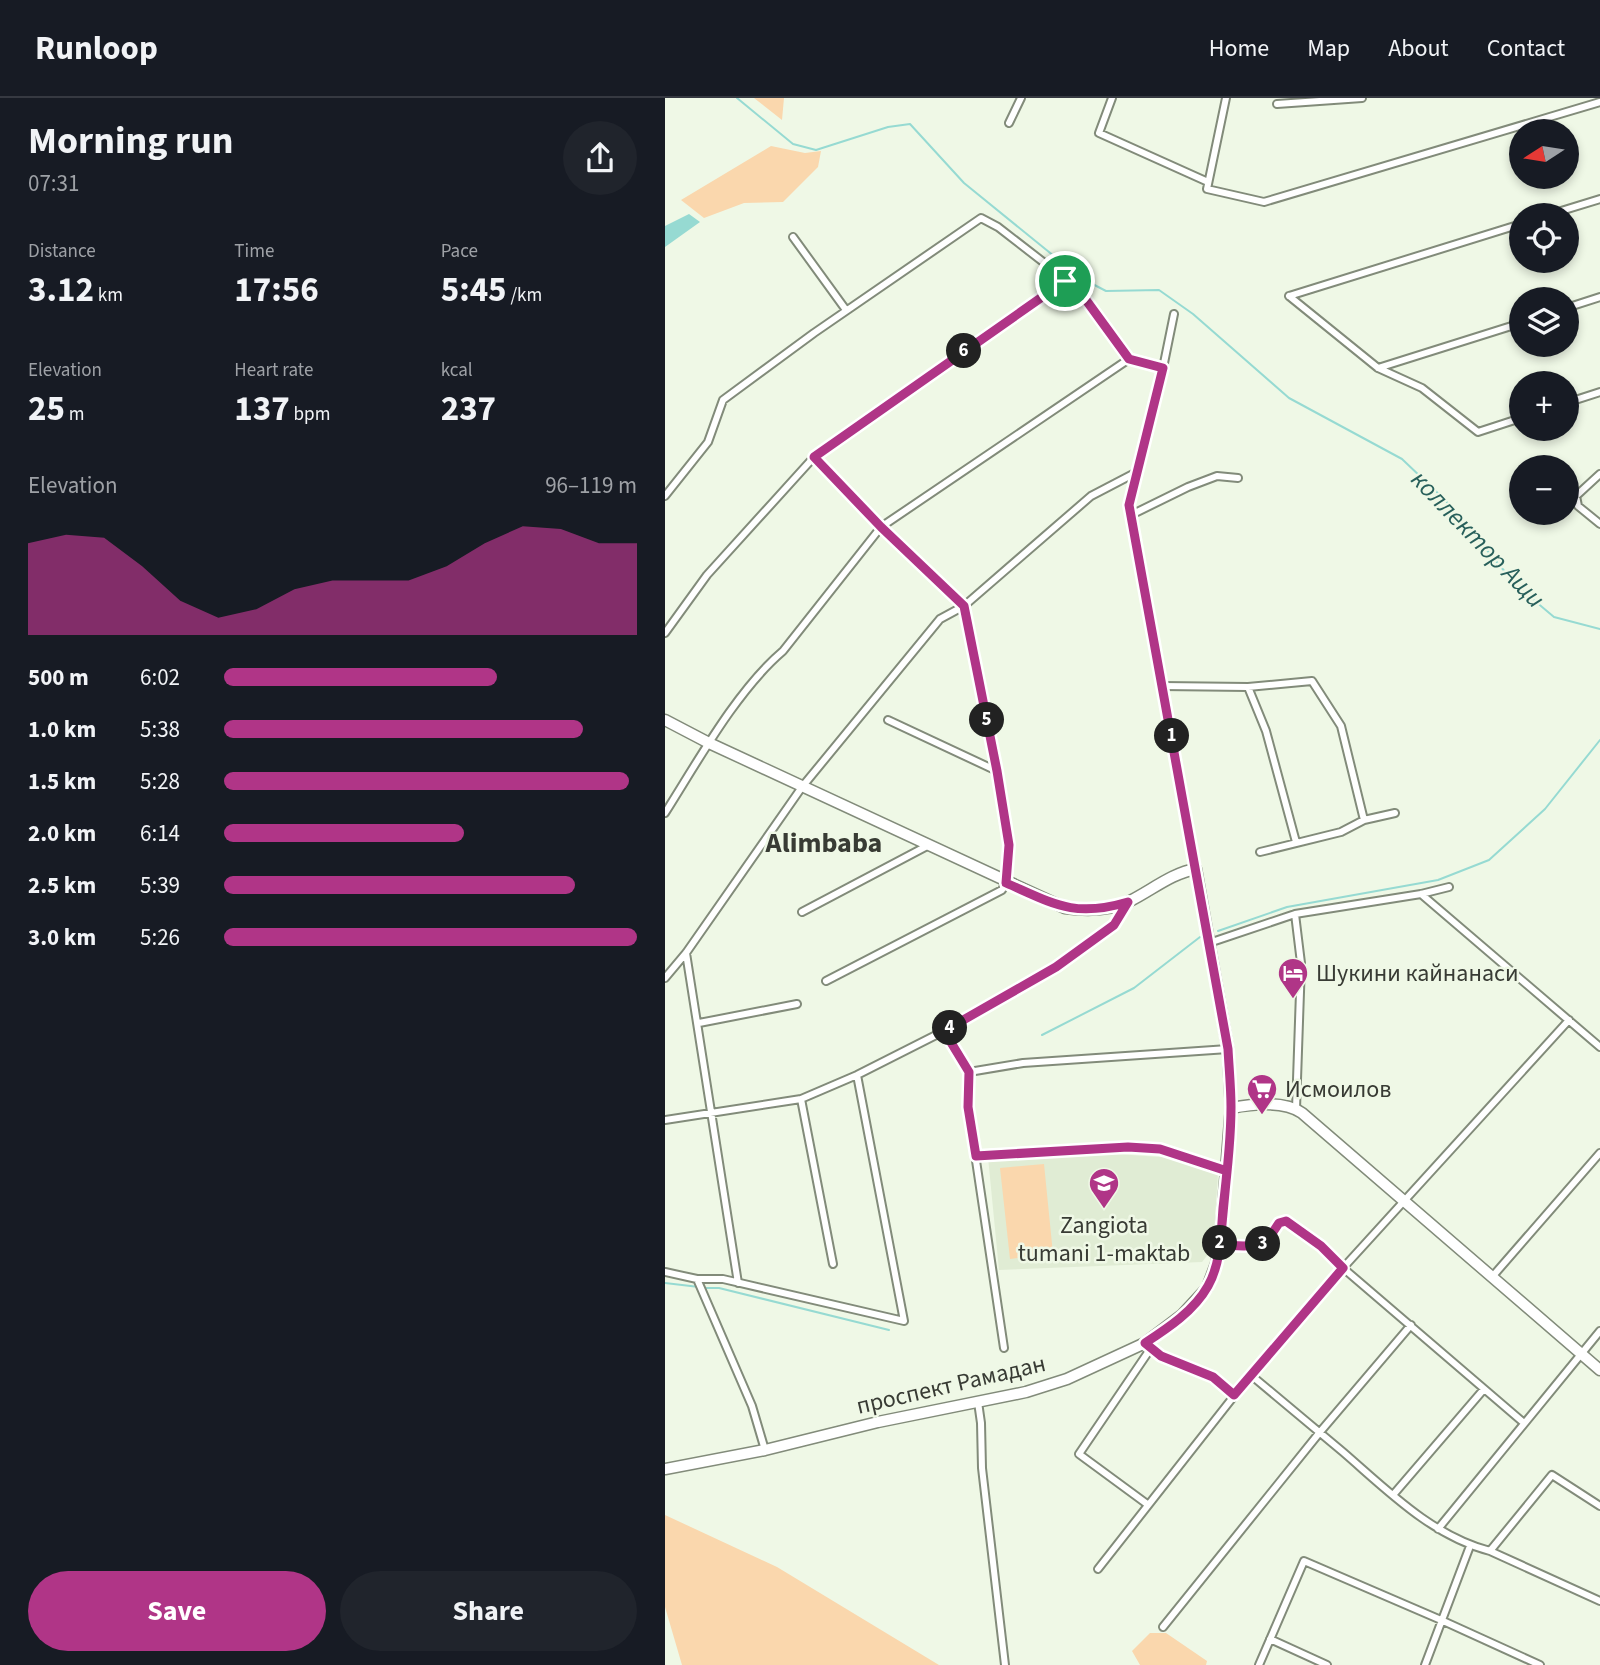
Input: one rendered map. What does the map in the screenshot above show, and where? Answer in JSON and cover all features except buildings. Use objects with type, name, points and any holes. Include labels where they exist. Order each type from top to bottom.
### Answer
[{"type":"main road","points":[[665,720],[927,846],[1065,908],[1094,910],[1128,902],[1182,872],[1196,869]]},
{"type":"main road","name":"проспект Рамадан","points":[[665,1469],[765,1450],[878,1422],[1026,1392],[1066,1379],[1148,1345],[1199,1298],[1213,1276],[1220,1245],[1231,1108],[1228,1049],[1196,869]]},
{"type":"main road","points":[[1231,1108],[1262,1105],[1296,1108],[1600,1370]]},
{"type":"street","points":[[1009,122],[1021,98]]},
{"type":"street","points":[[1112,98],[1098,133],[1208,182]]},
{"type":"street","points":[[1226,98],[1207,189],[1264,202],[1600,102]]},
{"type":"street","points":[[1277,104],[1362,98]]},
{"type":"street","points":[[1579,205],[1600,199]]},
{"type":"street","points":[[665,496],[708,442],[723,400],[846,310],[981,218],[998,227],[1078,289],[1129,359],[1163,368]]},
{"type":"street","points":[[1509,228],[1289,296],[1378,368],[1422,388],[1478,432],[1509,422]]},
{"type":"street","points":[[793,237],[846,310]]},
{"type":"street","points":[[665,633],[707,575],[814,457],[1065,281]]},
{"type":"street","points":[[1579,304],[1600,297]]},
{"type":"street","points":[[1174,314],[1129,505],[1196,869]]},
{"type":"street","points":[[1378,368],[1509,327]]},
{"type":"street","points":[[665,813],[709,743],[764,667],[783,651],[881,527],[1129,359]]},
{"type":"street","points":[[1579,399],[1600,392]]},
{"type":"street","points":[[814,457],[881,527],[964,606],[1009,845],[1006,883],[1002,890],[826,981]]},
{"type":"street","points":[[665,978],[686,953],[802,787],[940,619],[964,606],[1091,496],[1137,472]]},
{"type":"street","points":[[1600,474],[1576,496],[1578,506],[1600,524]]},
{"type":"street","points":[[1131,515],[1217,476],[1238,478]]},
{"type":"street","points":[[1162,686],[1248,687],[1312,681],[1341,726],[1364,820]]},
{"type":"street","points":[[1248,687],[1266,731],[1296,842]]},
{"type":"street","points":[[888,720],[997,771]]},
{"type":"street","points":[[1260,852],[1341,832],[1364,820],[1395,813]]},
{"type":"street","points":[[802,912],[927,846]]},
{"type":"street","points":[[1209,943],[1296,914],[1450,887]]},
{"type":"street","points":[[1421,894],[1600,1047]]},
{"type":"street","points":[[665,1120],[801,1099],[857,1075],[944,1031],[1056,967],[1114,925],[1128,902]]},
{"type":"street","points":[[1296,914],[1301,963],[1296,1108]]},
{"type":"street","points":[[686,953],[738,1283]]},
{"type":"street","points":[[699,1023],[797,1004]]},
{"type":"street","points":[[1098,1569],[1234,1395],[1403,1200],[1569,1020]]},
{"type":"street","points":[[944,1031],[969,1072],[968,1107],[1004,1348]]},
{"type":"street","points":[[969,1072],[1023,1063],[1228,1049]]},
{"type":"street","points":[[665,1272],[698,1282],[723,1279],[904,1321],[857,1075]]},
{"type":"street","points":[[801,1099],[833,1264]]},
{"type":"street","points":[[976,1156],[1128,1147],[1160,1149],[1227,1171]]},
{"type":"street","points":[[1492,1277],[1600,1153]]},
{"type":"street","points":[[1220,1245],[1265,1244],[1279,1223],[1286,1221],[1321,1246],[1343,1268],[1524,1423]]},
{"type":"street","points":[[698,1282],[752,1406],[765,1450]]},
{"type":"street","points":[[1163,1627],[1320,1432],[1411,1325]]},
{"type":"street","points":[[1438,1529],[1600,1331]]},
{"type":"street","points":[[1147,1504],[1079,1454],[1148,1345],[1161,1356],[1213,1377],[1234,1395]]},
{"type":"street","points":[[1252,1376],[1392,1495],[1438,1529],[1470,1546],[1490,1551],[1600,1601]]},
{"type":"street","points":[[1392,1495],[1484,1389]]},
{"type":"street","points":[[978,1402],[982,1468],[1005,1665]]},
{"type":"street","points":[[1490,1551],[1552,1475],[1600,1506]]},
{"type":"street","points":[[1425,1665],[1470,1546]]},
{"type":"street","points":[[1259,1665],[1304,1561],[1441,1619],[1540,1665]]},
{"type":"street","points":[[1270,1639],[1327,1665]]},
{"type":"shaded area","points":[[754,98],[784,98],[782,120]]},
{"type":"shaded area","points":[[771,146],[805,153],[821,151],[818,167],[783,202],[744,203],[704,218],[681,200]]},
{"type":"shaded area","name":"Zangiota tumani 1-maktab","points":[[1117,1154],[1175,1158],[1218,1173],[1213,1248],[1202,1262],[999,1270],[988,1157]]},
{"type":"shaded area","points":[[1044,1164],[1053,1254],[1010,1259],[1000,1168]]},
{"type":"shaded area","points":[[665,1515],[777,1567],[939,1665],[682,1665],[665,1607]]},
{"type":"shaded area","points":[[1150,1633],[1166,1633],[1207,1661],[1206,1665],[1140,1665],[1132,1651]]},
{"type":"water","points":[[689,214],[700,222],[665,247],[665,226]]},
{"type":"waterway","name":"коллектор Ащи","points":[[737,98],[793,144],[816,150],[888,127],[910,124],[964,183],[1081,278],[1106,291],[1159,290],[1193,314],[1289,398],[1402,459],[1445,500],[1516,585],[1554,617],[1600,629]]},
{"type":"waterway","points":[[1218,931],[1287,907],[1438,880],[1489,860],[1545,809],[1600,740]]},
{"type":"waterway","points":[[1042,1035],[1134,988],[1200,937]]},
{"type":"waterway","points":[[665,1283],[699,1287]]},
{"type":"waterway","points":[[704,1288],[719,1288],[889,1330]]},
{"type":"place","name":"Шукини кайнанаси","points":[[1293,1000]]},
{"type":"place","name":"Исмоилов","points":[[1262,1116]]},
{"type":"place","name":"Zangiota tumani 1-maktab","points":[[1104,1210]]},
{"type":"district","name":"Alimbaba","points":[[824,843]]},
{"type":"route","points":[[1065,281],[814,457],[881,527],[964,606],[1009,845],[1006,883],[1065,908],[1094,910],[1128,902],[1114,925],[1056,967],[944,1031],[969,1072],[968,1107],[976,1156],[1128,1147],[1160,1149],[1227,1171],[1220,1245],[1265,1244],[1279,1223],[1286,1221],[1321,1246],[1343,1268],[1234,1395],[1213,1377],[1161,1356],[1145,1343],[1191,1308],[1213,1276],[1220,1245],[1227,1171],[1231,1108],[1228,1049],[1129,505],[1163,368],[1129,359],[1078,289],[1065,281]]}]
